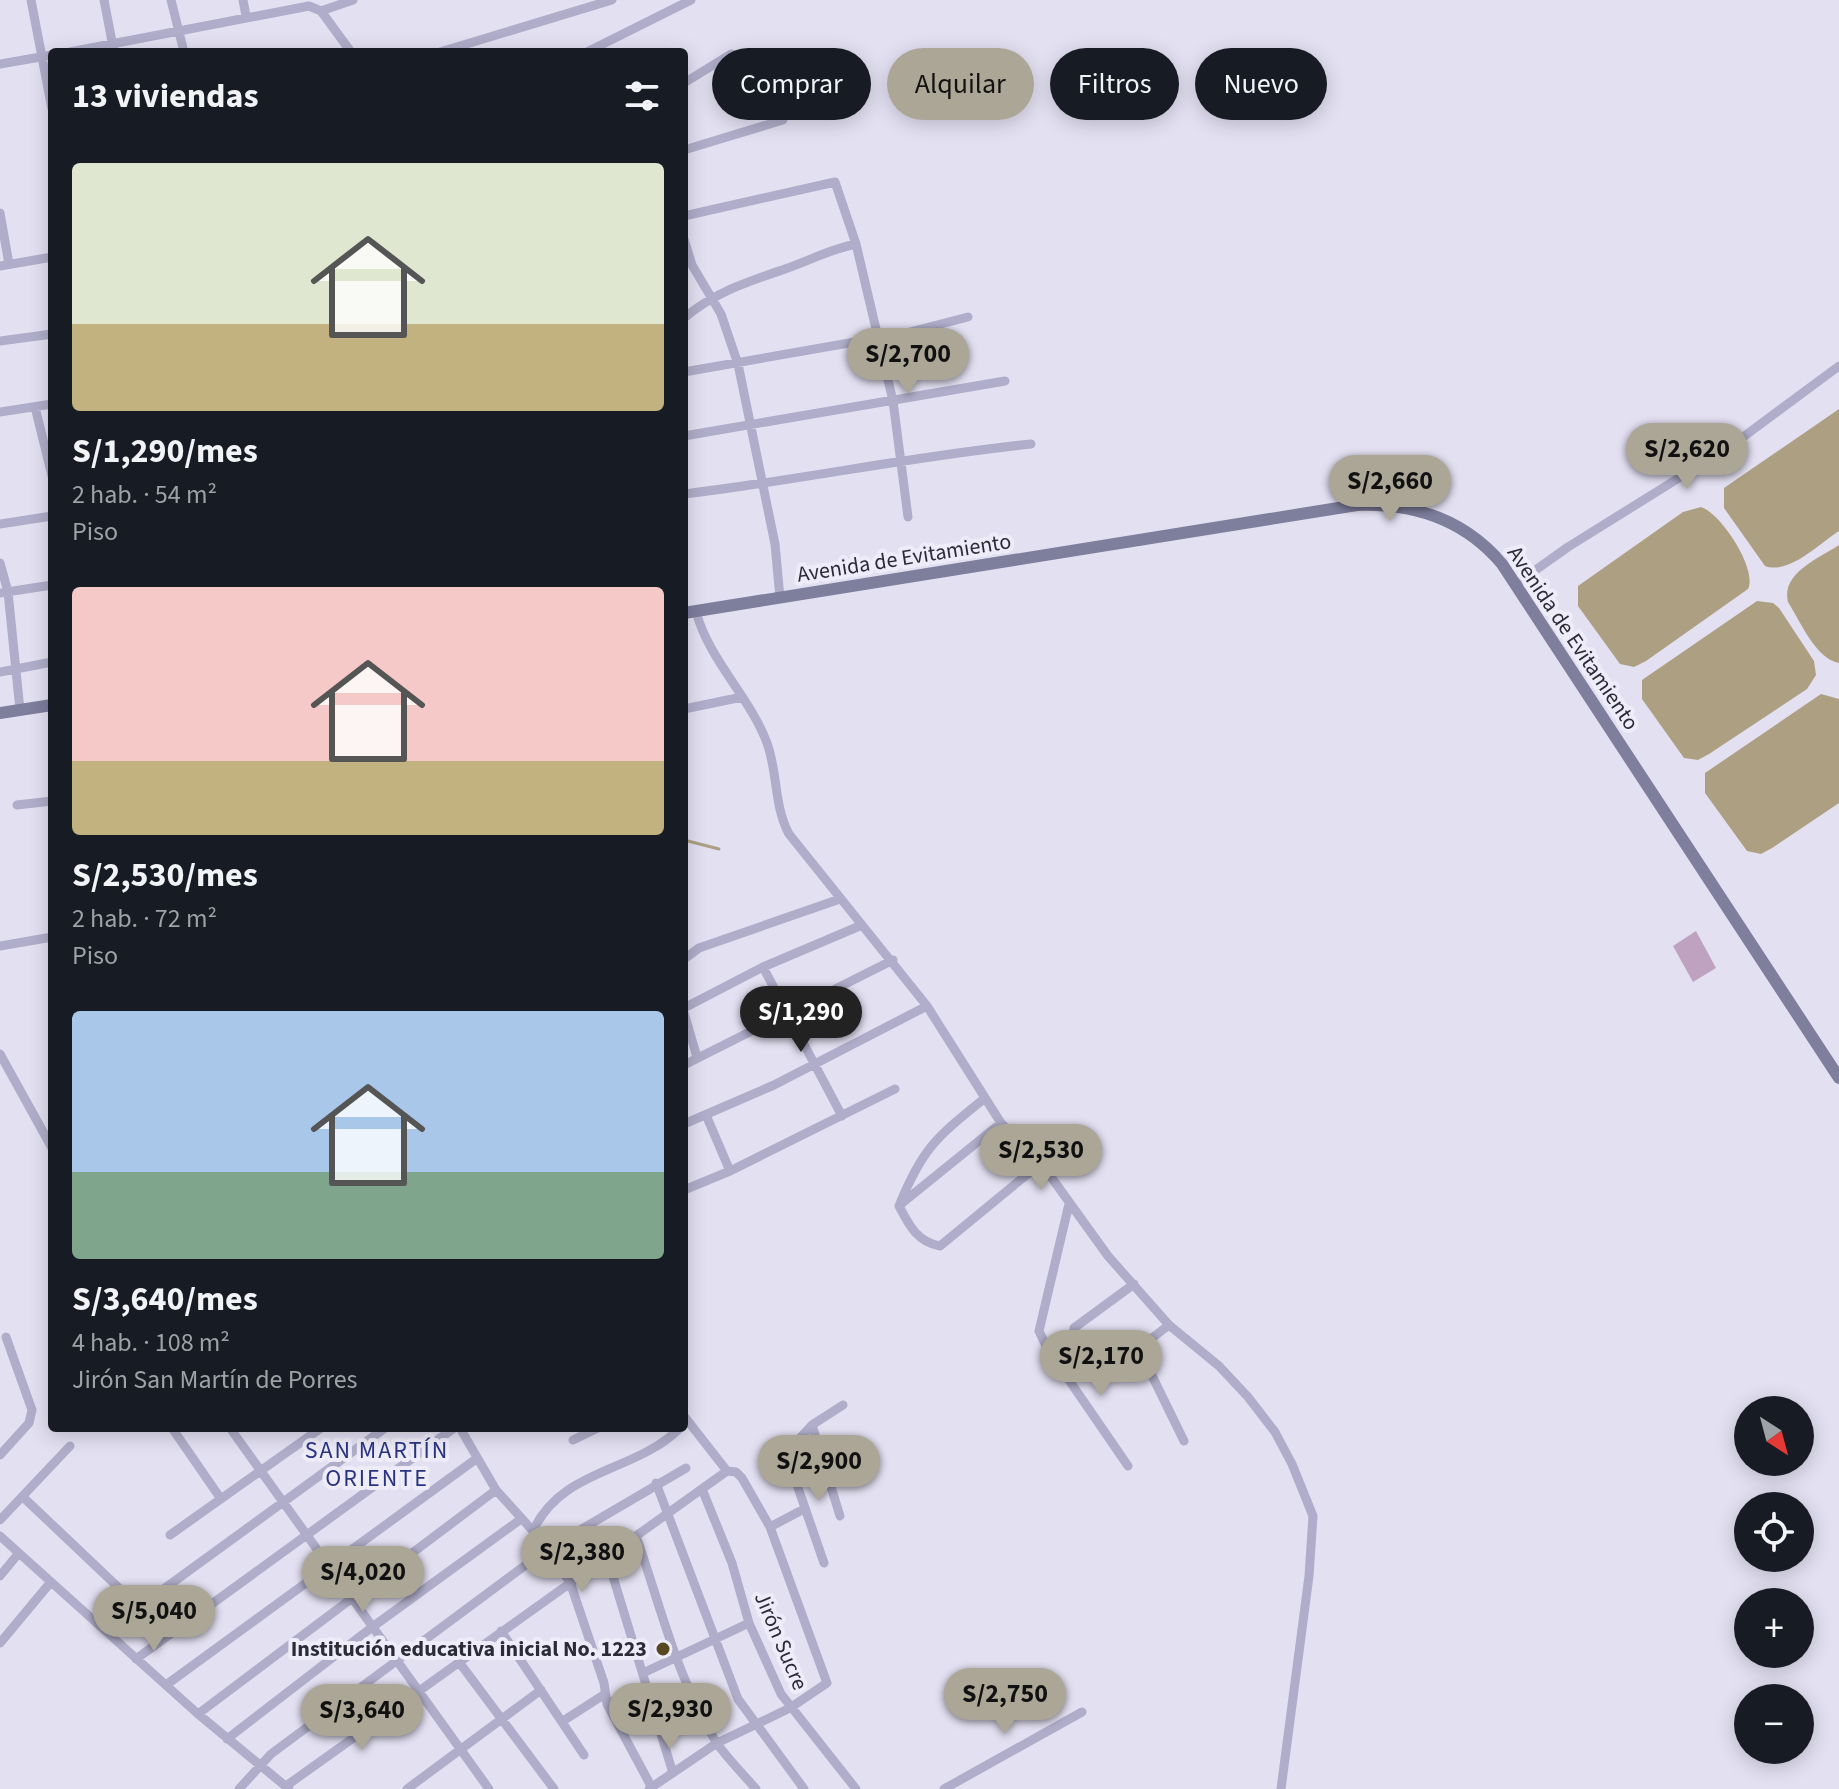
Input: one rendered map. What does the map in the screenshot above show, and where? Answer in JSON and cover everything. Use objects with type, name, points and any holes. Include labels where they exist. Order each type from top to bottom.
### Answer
[{"type":"street","points":[[0,64],[47,56],[31,0]]},
{"type":"street","points":[[104,0],[113,48],[308,3],[321,11],[348,48]]},
{"type":"street","points":[[171,0],[183,48]]},
{"type":"street","points":[[243,0],[246,16]]},
{"type":"street","points":[[321,11],[353,0]]},
{"type":"street","points":[[453,48],[612,0]]},
{"type":"street","points":[[595,48],[691,0]]},
{"type":"street","points":[[610,40],[614,48]]},
{"type":"street","points":[[688,81],[712,66]]},
{"type":"street","points":[[688,149],[783,120]]},
{"type":"street","points":[[688,215],[833,181],[856,244],[893,401],[898,460],[908,517]]},
{"type":"street","points":[[0,213],[5,265],[48,258]]},
{"type":"street","points":[[688,315],[710,298],[823,252],[856,244]]},
{"type":"street","points":[[688,267],[721,314],[738,364],[775,544],[780,598]]},
{"type":"street","points":[[688,371],[878,337],[968,317]]},
{"type":"street","points":[[0,341],[48,335]]},
{"type":"street","points":[[1516,584],[1568,547],[1735,443],[1839,366]]},
{"type":"street","points":[[688,435],[1005,381]]},
{"type":"street","points":[[0,412],[48,405]]},
{"type":"street","points":[[35,407],[48,460]]},
{"type":"street","points":[[688,494],[762,485],[898,460],[1031,444]]},
{"type":"street","name":"Avenida de Evitamiento","points":[[690,612],[1357,505],[1386,504],[1434,515],[1460,528],[1491,552],[1516,584],[1839,1078]]},
{"type":"street","points":[[0,524],[48,517]]},
{"type":"street","points":[[0,563],[18,668],[20,710]]},
{"type":"street","points":[[4,593],[48,586]]},
{"type":"street","points":[[690,612],[769,748],[785,826],[927,1006],[1001,1123],[1041,1163],[1069,1204],[1169,1325],[1219,1366],[1262,1415],[1292,1464],[1310,1502],[1313,1516],[1309,1576],[1281,1789]]},
{"type":"street","points":[[0,672],[48,663]]},
{"type":"street","points":[[688,708],[742,697]]},
{"type":"street","points":[[0,713],[48,706]]},
{"type":"street","points":[[17,805],[48,801]]},
{"type":"street","points":[[688,956],[699,948],[840,899]]},
{"type":"street","points":[[688,1008],[763,967],[862,925]]},
{"type":"street","points":[[0,946],[48,938]]},
{"type":"street","points":[[688,1063],[893,960]]},
{"type":"street","points":[[763,967],[842,1116]]},
{"type":"street","points":[[688,1122],[814,1065],[927,1006]]},
{"type":"street","points":[[688,1024],[697,1057]]},
{"type":"street","points":[[0,1054],[48,1141]]},
{"type":"street","points":[[688,1188],[730,1171],[895,1089]]},
{"type":"street","points":[[899,1206],[915,1168],[934,1139],[985,1098]]},
{"type":"street","points":[[706,1115],[730,1171]]},
{"type":"street","points":[[899,1206],[1001,1123]]},
{"type":"street","points":[[899,1206],[913,1232],[929,1244],[940,1246],[1041,1163]]},
{"type":"street","points":[[1069,1204],[1039,1331],[1053,1357],[1128,1466]]},
{"type":"street","points":[[1053,1357],[1072,1342],[1074,1328],[1134,1284]]},
{"type":"street","points":[[1113,1368],[1169,1325]]},
{"type":"street","points":[[0,1455],[29,1423],[32,1410],[6,1337]]},
{"type":"street","points":[[1138,1347],[1184,1441]]},
{"type":"street","points":[[824,1563],[786,1453],[812,1425],[843,1405]]},
{"type":"street","points":[[812,1425],[840,1516]]},
{"type":"street","points":[[688,1427],[727,1471]]},
{"type":"street","points":[[175,1432],[221,1499]]},
{"type":"street","points":[[234,1432],[394,1661],[489,1789]]},
{"type":"street","points":[[170,1535],[315,1432]]},
{"type":"street","points":[[139,1607],[380,1432]]},
{"type":"street","points":[[136,1659],[451,1432]]},
{"type":"street","points":[[0,1536],[198,1714],[287,1788],[501,1631],[570,1582],[607,1557],[727,1471],[736,1472],[742,1478],[770,1527],[827,1683],[790,1708],[717,1743],[672,1770],[650,1788],[606,1699],[570,1582],[533,1531],[496,1490],[459,1432]]},
{"type":"street","points":[[573,1440],[590,1432]]},
{"type":"street","points":[[533,1531],[543,1509],[564,1491],[656,1446],[672,1432]]},
{"type":"street","points":[[0,1520],[70,1446]]},
{"type":"street","points":[[166,1685],[476,1459]]},
{"type":"street","points":[[239,1789],[258,1765],[546,1550],[686,1468]]},
{"type":"street","points":[[656,1483],[713,1641],[738,1699],[754,1726],[804,1789]]},
{"type":"street","name":"Jirón Sucre","points":[[702,1489],[732,1563],[749,1623],[790,1708],[856,1789]]},
{"type":"street","points":[[198,1714],[496,1490]]},
{"type":"street","points":[[23,1497],[139,1607],[164,1637]]},
{"type":"street","points":[[770,1527],[804,1509]]},
{"type":"street","points":[[227,1739],[371,1628],[521,1519]]},
{"type":"street","points":[[636,1536],[677,1659],[717,1743],[756,1789]]},
{"type":"street","points":[[0,1576],[18,1554]]},
{"type":"street","points":[[607,1557],[672,1770]]},
{"type":"street","points":[[0,1643],[50,1583]]},
{"type":"street","points":[[643,1673],[749,1623]]},
{"type":"street","points":[[501,1631],[584,1755]]},
{"type":"street","points":[[459,1662],[554,1789]]},
{"type":"street","points":[[563,1721],[606,1699],[645,1686]]},
{"type":"street","points":[[407,1789],[541,1690]]},
{"type":"street","points":[[944,1789],[1082,1712]]},
{"type":"shaded area","points":[[1839,409],[1839,531],[1794,562],[1774,568],[1765,566],[1724,508],[1724,488]]},
{"type":"shaded area","points":[[1701,507],[1718,520],[1736,543],[1748,569],[1748,589],[1646,661],[1634,667],[1620,664],[1578,606],[1578,586],[1683,512]]},
{"type":"shaded area","points":[[1839,545],[1839,663],[1823,654],[1809,638],[1788,602],[1787,592],[1790,583],[1803,568]]},
{"type":"shaded area","points":[[1757,601],[1773,603],[1779,608],[1814,661],[1816,675],[1807,689],[1709,754],[1698,760],[1684,758],[1642,699],[1642,680]]},
{"type":"shaded area","points":[[1821,694],[1839,699],[1839,803],[1761,854],[1747,851],[1705,793],[1705,773]]},
{"type":"shaded area","points":[[1696,931],[1716,968],[1693,982],[1673,946]]},
{"type":"waterway","points":[[688,841],[719,849]]},
{"type":"place","name":"Institución educativa inicial No. 1223","points":[[663,1649]]},
{"type":"district","name":"SAN MARTÍN ORIENTE","points":[[377,1464]]}]
